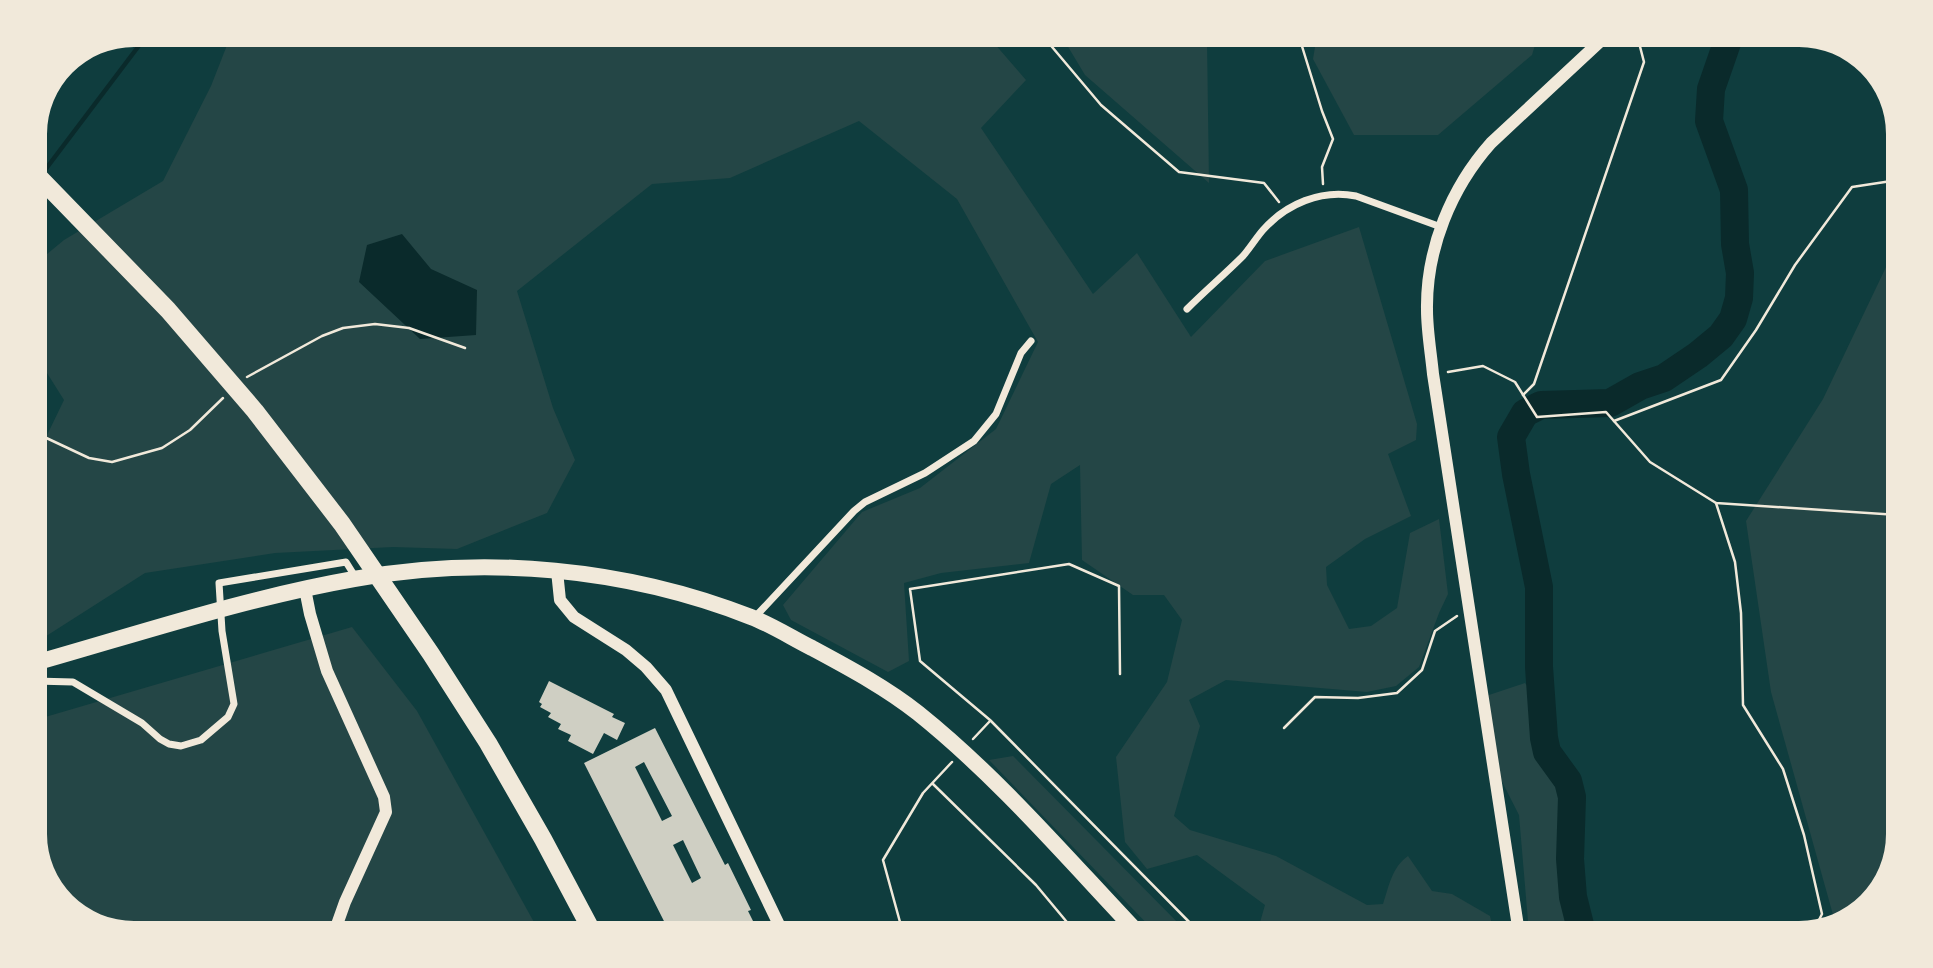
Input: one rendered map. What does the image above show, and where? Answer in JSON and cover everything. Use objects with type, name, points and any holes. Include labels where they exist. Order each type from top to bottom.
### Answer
[{"type":"highway","points":[[47,185],[168,310],[255,411],[342,524],[488,743],[587,921]]},
{"type":"main road","points":[[47,660],[229,608],[356,578],[432,569],[490,566],[557,571],[641,583],[694,597],[754,618],[849,667],[887,690],[986,773],[1127,921]]},
{"type":"street","points":[[1517,921],[1433,374],[1427,309],[1432,262],[1441,227],[1458,188],[1477,159],[1492,143],[1594,47]]},
{"type":"street","points":[[1187,309],[1243,256],[1263,230],[1285,210],[1323,194],[1356,195],[1441,227]]},
{"type":"street","points":[[754,618],[865,502],[925,473],[974,441],[996,414],[1021,352],[1031,341]]},
{"type":"street","points":[[47,681],[73,682],[142,723],[170,744],[181,746],[201,740],[228,717],[234,704],[222,631],[219,583],[346,562],[356,578]]},
{"type":"street","points":[[557,571],[561,600],[574,617],[626,650],[646,667],[666,690],[777,921]]},
{"type":"street","points":[[305,589],[327,670],[384,797],[386,813],[338,921]]},
{"type":"path","points":[[1052,47],[1101,106],[1179,172],[1264,183],[1285,210]]},
{"type":"path","points":[[1302,47],[1333,139],[1322,167],[1323,194]]},
{"type":"path","points":[[1523,395],[1534,384],[1644,62],[1640,47]]},
{"type":"path","points":[[1614,421],[1721,380],[1756,330],[1795,265],[1852,187],[1886,182]]},
{"type":"path","points":[[1433,374],[1483,366],[1515,382],[1538,417],[1606,412],[1650,462],[1716,503],[1886,514]]},
{"type":"path","points":[[1716,503],[1735,562],[1741,613],[1743,705],[1783,769],[1804,835],[1822,914],[1820,918]]},
{"type":"path","points":[[1120,674],[1119,586],[1069,564],[910,589],[920,661],[990,720],[1188,921]]},
{"type":"path","points":[[1284,728],[1315,697],[1358,698],[1397,693],[1422,670],[1435,631],[1469,608]]},
{"type":"path","points":[[985,726],[990,720]]},
{"type":"path","points":[[900,921],[883,860],[923,793],[937,780]]},
{"type":"path","points":[[933,784],[1036,886],[1066,921]]},
{"type":"shaded area","points":[[226,47],[997,47],[1026,80],[981,128],[1093,294],[1137,253],[1191,337],[1265,261],[1359,227],[1417,424],[1416,440],[1388,454],[1411,516],[1365,539],[1326,567],[1327,585],[1349,629],[1371,626],[1397,608],[1410,533],[1439,519],[1448,594],[1419,667],[1396,686],[1367,692],[1226,680],[1189,700],[1200,726],[1174,816],[1190,830],[1276,856],[1367,905],[1383,904],[1395,871],[1408,856],[1432,891],[1452,894],[1490,916],[1491,921],[1260,921],[1265,905],[1197,855],[1147,869],[1125,842],[1116,757],[1167,682],[1182,620],[1164,595],[1133,595],[1082,560],[1080,465],[1051,484],[1029,563],[941,573],[904,583],[909,661],[888,672],[791,620],[783,605],[862,512],[920,488],[996,429],[1038,342],[957,199],[859,121],[730,178],[652,184],[517,291],[553,408],[575,460],[547,513],[457,549],[393,547],[275,553],[145,573],[47,636],[47,435],[64,400],[47,373],[47,254],[64,240],[163,181],[211,86]]},
{"type":"shaded area","points":[[1068,47],[1207,47],[1209,183],[1085,75]]},
{"type":"shaded area","points":[[1315,47],[1534,47],[1532,55],[1438,135],[1354,135],[1313,59]]},
{"type":"shaded area","points":[[402,234],[431,269],[477,290],[476,335],[420,339],[359,282],[367,245]]},
{"type":"shaded area","points":[[1886,267],[1886,833],[1883,856],[1871,882],[1856,899],[1833,914],[1771,692],[1746,521],[1823,399]]},
{"type":"shaded area","points":[[352,627],[417,711],[533,921],[135,921],[112,918],[96,912],[77,899],[62,882],[49,850],[47,716]]},
{"type":"shaded area","points":[[1525,683],[1531,691],[1542,764],[1566,803],[1566,906],[1569,921],[1528,921],[1519,815],[1492,762],[1486,696]]},
{"type":"shaded area","points":[[1013,756],[1176,921],[1144,921],[989,760]]},
{"type":"building","points":[[549,681],[614,714],[612,717],[625,723],[617,740],[604,733],[593,754],[568,741],[571,735],[558,729],[561,724],[548,717],[551,713],[540,707],[542,704],[539,702]]},
{"type":"building","points":[[655,728],[725,865],[728,863],[751,910],[748,911],[753,921],[664,921],[584,763]],"holes":[[[644,762],[672,816],[662,821],[635,767]],[[683,840],[701,878],[692,883],[673,845]]]},
{"type":"waterway","points":[[47,167],[138,47]]},
{"type":"waterway","points":[[1579,921],[1573,897],[1570,859],[1572,797],[1568,781],[1547,752],[1544,738],[1539,667],[1539,587],[1511,437],[1525,413],[1541,405],[1610,403],[1640,386],[1664,378],[1721,336],[1733,319],[1739,298],[1740,273],[1735,244],[1734,190],[1709,121],[1711,89],[1726,47]]}]
